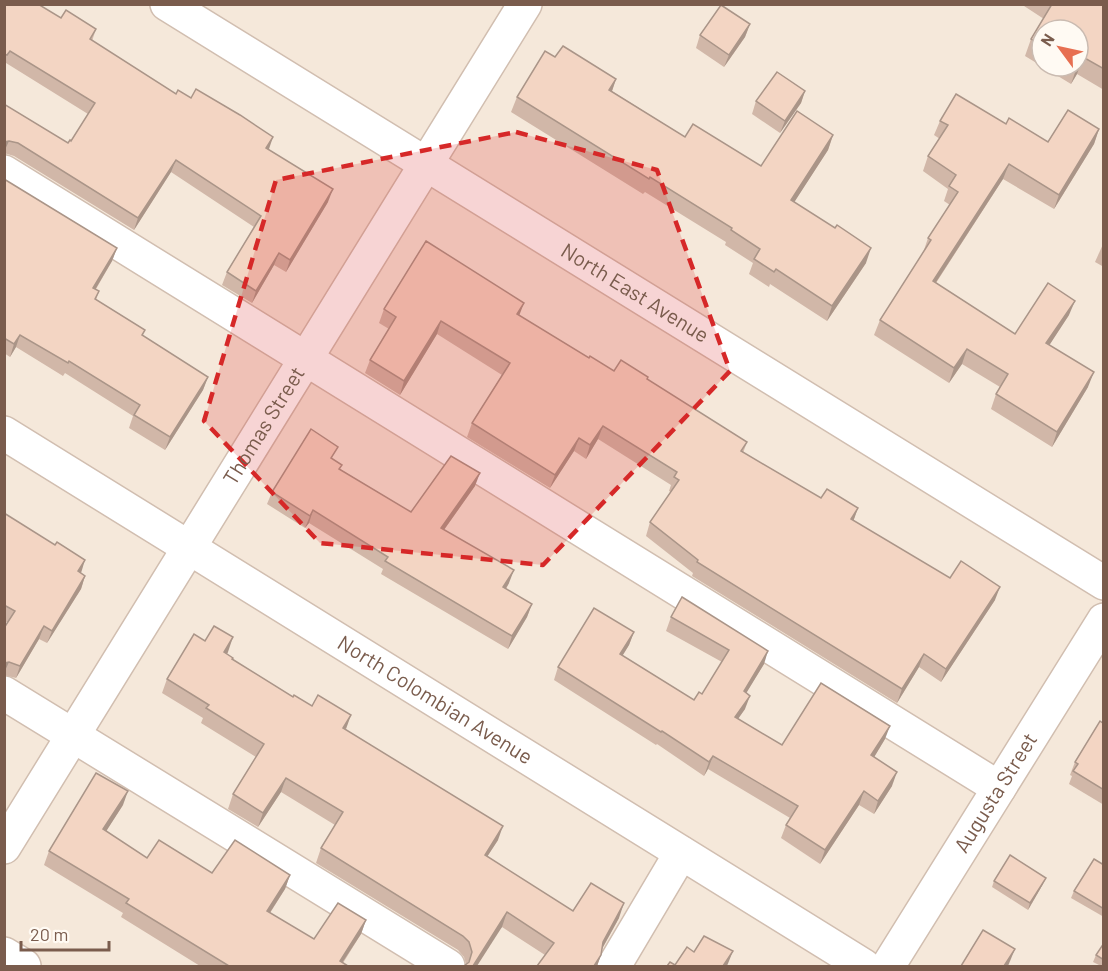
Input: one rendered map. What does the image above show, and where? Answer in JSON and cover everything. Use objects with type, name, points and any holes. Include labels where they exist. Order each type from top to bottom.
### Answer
[{"type":"street","name":"North East Avenue","points":[[167,4],[1104,583]]},
{"type":"street","name":"Thomas Street","points":[[4,848],[525,4]]},
{"type":"street","points":[[4,172],[999,788]]},
{"type":"street","name":"North Colombian Avenue","points":[[4,432],[864,966]]},
{"type":"street","name":"Augusta Street","points":[[888,966],[1104,620]]},
{"type":"street","points":[[4,693],[448,966]]},
{"type":"street","points":[[614,966],[681,853]]},
{"type":"street","points":[[4,954],[24,966]]},
{"type":"highlighted area","points":[[516,132],[657,170],[730,371],[543,565],[320,543],[204,421],[276,180]]},
{"type":"shaded area","points":[[5,5],[1103,5],[1103,966],[5,966]]},
{"type":"building","points":[[4,4],[38,4],[61,18],[66,10],[96,29],[90,39],[176,94],[178,90],[191,98],[196,89],[240,115],[273,137],[266,148],[333,189],[290,260],[279,253],[256,291],[227,272],[261,216],[176,160],[138,218],[18,143],[4,142],[4,104],[68,143],[95,103],[10,51],[7,55],[4,54]]},
{"type":"building","points":[[1052,4],[1104,4],[1104,69],[1090,61],[1090,18],[1044,18]]},
{"type":"building","points":[[721,5],[750,24],[729,55],[700,35]]},
{"type":"building","points":[[563,46],[616,79],[609,90],[685,137],[693,124],[761,166],[797,111],[833,135],[791,200],[835,228],[837,225],[871,248],[832,306],[776,269],[774,272],[754,259],[760,249],[731,230],[732,228],[517,97],[545,51],[555,57]]},
{"type":"building","points":[[777,72],[805,91],[785,121],[756,101]]},
{"type":"building","points":[[956,94],[1006,124],[1009,118],[1048,142],[1068,110],[1099,129],[1059,195],[1009,164],[933,281],[1015,334],[1048,283],[1075,301],[1046,343],[1094,372],[1057,432],[996,394],[1008,374],[967,349],[954,368],[880,320],[931,240],[928,238],[958,192],[949,186],[956,175],[928,156],[948,125],[940,121]]},
{"type":"building","points":[[4,179],[117,248],[93,288],[99,291],[95,299],[145,330],[142,335],[208,377],[170,437],[134,415],[140,405],[69,361],[68,363],[20,335],[14,344],[4,338]]},
{"type":"building","points":[[426,241],[524,303],[517,314],[614,371],[621,360],[747,442],[741,451],[821,498],[827,489],[858,508],[851,519],[950,578],[961,561],[1000,587],[946,669],[924,654],[902,689],[697,562],[698,560],[650,522],[679,480],[674,477],[677,472],[603,426],[590,445],[579,438],[555,475],[472,423],[510,363],[441,321],[404,381],[370,360],[396,317],[384,309]]},
{"type":"building","points":[[311,429],[338,447],[331,458],[342,465],[339,469],[411,512],[451,456],[480,473],[441,528],[514,570],[503,587],[532,604],[512,636],[385,561],[388,557],[313,510],[310,516],[272,492]]},
{"type":"building","points":[[4,513],[55,545],[57,542],[85,560],[78,571],[85,576],[52,631],[44,626],[20,666],[9,662],[4,663],[4,628],[15,611],[4,605]]},
{"type":"building","points":[[682,597],[768,651],[744,691],[750,696],[735,717],[782,745],[821,683],[890,726],[871,755],[897,772],[878,801],[864,791],[825,850],[786,825],[798,806],[713,756],[709,762],[558,667],[594,608],[634,632],[620,654],[694,700],[699,692],[702,694],[729,650],[671,617]]},
{"type":"building","points":[[214,626],[233,637],[224,652],[232,659],[293,697],[294,695],[312,706],[318,695],[351,715],[343,728],[503,826],[485,855],[573,911],[591,883],[624,903],[603,942],[601,955],[594,966],[537,966],[554,943],[507,912],[473,966],[464,966],[469,962],[472,952],[469,942],[463,936],[321,848],[343,812],[286,778],[263,813],[233,794],[264,744],[206,708],[209,705],[167,679],[194,634],[205,641]]},
{"type":"building","points":[[1100,721],[1104,724],[1104,790],[1073,771],[1078,764],[1075,762]]},
{"type":"building","points":[[96,773],[128,791],[103,829],[147,858],[159,840],[212,873],[235,840],[290,875],[267,911],[314,939],[338,903],[366,920],[340,961],[348,966],[229,966],[126,903],[129,899],[49,851]]},
{"type":"building","points":[[1010,855],[1046,878],[1030,903],[994,881]]},
{"type":"building","points":[[1094,859],[1104,865],[1104,909],[1074,891]]},
{"type":"building","points":[[983,930],[1015,949],[1004,966],[961,966]]},
{"type":"building","points":[[704,936],[733,951],[723,966],[667,966],[670,962],[675,965],[687,947],[694,952]]},
{"type":"building","points":[[1104,943],[1104,960],[1096,955]]}]
